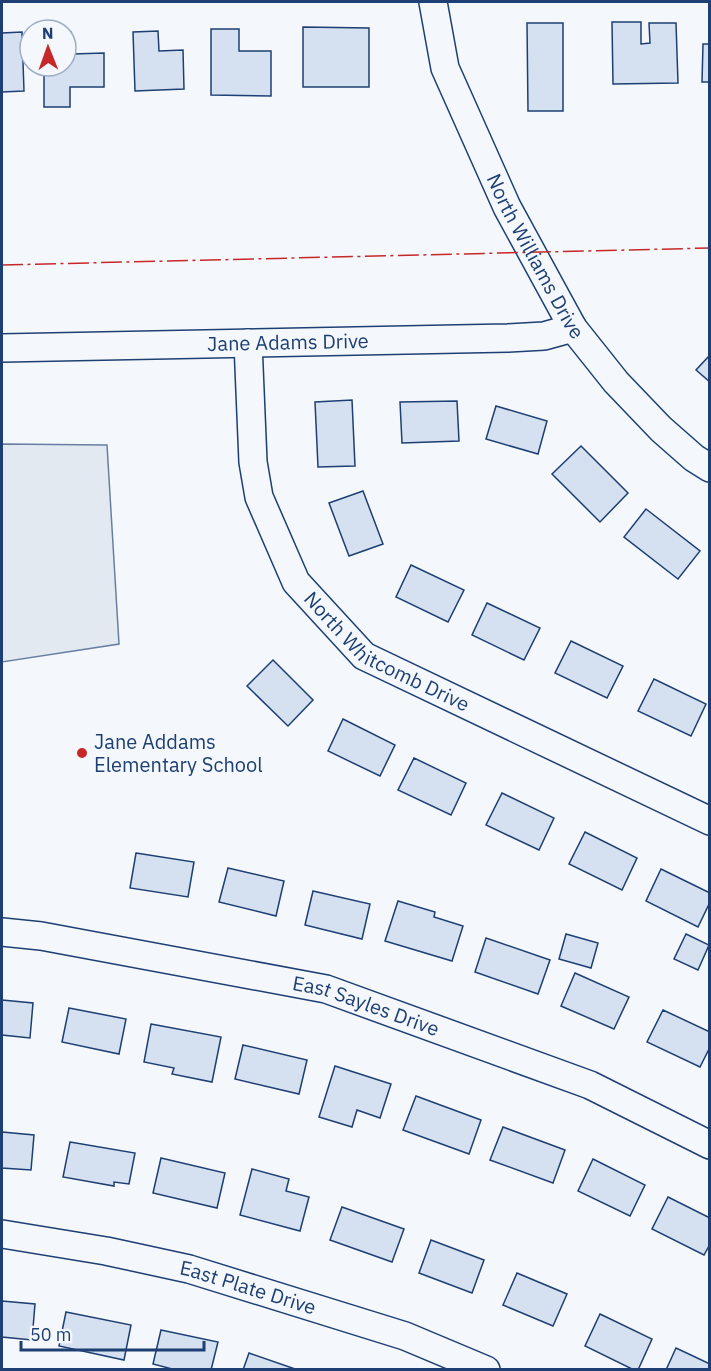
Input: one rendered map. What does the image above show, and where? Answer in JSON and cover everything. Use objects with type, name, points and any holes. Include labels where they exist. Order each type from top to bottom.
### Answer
[{"type":"street","name":"North Williams Drive","points":[[433,2],[445,68],[454,89],[507,207],[573,328],[616,382],[661,429],[694,458],[710,468]]},
{"type":"street","name":"Jane Adams Drive","points":[[2,348],[508,338],[544,336],[573,328]]},
{"type":"street","name":"North Whitcomb Drive","points":[[248,343],[253,462],[259,497],[296,582],[364,656],[710,821]]},
{"type":"street","name":"East Sayles Drive","points":[[2,932],[52,938],[326,989],[590,1085],[710,1144]]},
{"type":"street","name":"East Plate Drive","points":[[2,1234],[106,1251],[189,1269],[405,1336],[486,1370]]},
{"type":"shaded area","points":[[2,444],[107,445],[119,644],[2,662]]},
{"type":"building","points":[[612,22],[641,22],[641,44],[650,43],[649,23],[676,23],[678,83],[613,84]]},
{"type":"building","points":[[527,23],[563,23],[563,111],[528,111]]},
{"type":"building","points":[[303,27],[369,28],[369,87],[303,87]]},
{"type":"building","points":[[211,29],[239,29],[239,51],[271,51],[271,96],[211,95]]},
{"type":"building","points":[[158,31],[159,51],[183,50],[184,89],[135,91],[133,32]]},
{"type":"building","points":[[18,32],[18,78],[24,78],[24,91],[2,92],[2,33]]},
{"type":"building","points":[[703,44],[710,44],[710,82],[702,82]]},
{"type":"building","points":[[104,53],[104,87],[70,87],[70,107],[44,107],[44,78],[78,78],[78,54]]},
{"type":"building","points":[[710,355],[710,382],[696,370]]},
{"type":"building","points":[[352,400],[355,466],[318,467],[315,402]]},
{"type":"building","points":[[457,401],[459,441],[402,443],[400,402]]},
{"type":"building","points":[[496,406],[547,421],[538,454],[486,439]]},
{"type":"building","points":[[581,446],[628,493],[600,522],[552,474]]},
{"type":"building","points":[[363,491],[383,544],[349,556],[329,503]]},
{"type":"building","points":[[646,509],[700,551],[678,579],[624,537]]},
{"type":"building","points":[[411,565],[464,590],[448,622],[396,597]]},
{"type":"building","points":[[487,603],[540,628],[524,660],[472,635]]},
{"type":"building","points":[[571,641],[623,666],[607,698],[555,673]]},
{"type":"building","points":[[273,660],[313,700],[288,726],[247,686]]},
{"type":"building","points":[[654,679],[706,704],[691,736],[638,711]]},
{"type":"building","points":[[343,719],[395,745],[380,776],[328,751]]},
{"type":"building","points":[[414,758],[466,783],[451,815],[398,790]]},
{"type":"building","points":[[502,793],[554,818],[539,850],[486,825]]},
{"type":"building","points":[[585,832],[637,858],[622,890],[569,864]]},
{"type":"building","points":[[136,853],[194,862],[188,897],[130,888]]},
{"type":"building","points":[[228,868],[284,881],[276,916],[219,902]]},
{"type":"building","points":[[661,869],[710,893],[710,902],[698,927],[646,901]]},
{"type":"building","points":[[313,891],[370,904],[362,939],[305,925]]},
{"type":"building","points":[[398,901],[435,912],[434,917],[463,926],[452,961],[385,941]]},
{"type":"building","points":[[566,934],[598,943],[591,968],[559,959]]},
{"type":"building","points":[[686,934],[709,945],[698,970],[674,959]]},
{"type":"building","points":[[486,938],[550,960],[538,994],[475,972]]},
{"type":"building","points":[[575,973],[629,997],[614,1029],[561,1006]]},
{"type":"building","points":[[2,1000],[33,1003],[30,1038],[2,1035]]},
{"type":"building","points":[[69,1008],[126,1019],[119,1054],[62,1042]]},
{"type":"building","points":[[663,1010],[710,1032],[710,1047],[700,1067],[647,1042]]},
{"type":"building","points":[[151,1024],[221,1037],[212,1082],[172,1074],[174,1068],[144,1062]]},
{"type":"building","points":[[243,1045],[307,1060],[299,1094],[235,1079]]},
{"type":"building","points":[[335,1066],[391,1084],[380,1118],[357,1110],[352,1127],[319,1117]]},
{"type":"building","points":[[416,1096],[481,1120],[469,1154],[403,1130]]},
{"type":"building","points":[[503,1127],[565,1150],[553,1183],[490,1160]]},
{"type":"building","points":[[2,1132],[34,1135],[31,1170],[2,1168]]},
{"type":"building","points":[[70,1142],[135,1153],[129,1184],[114,1182],[114,1186],[63,1177]]},
{"type":"building","points":[[161,1158],[225,1173],[217,1208],[153,1193]]},
{"type":"building","points":[[593,1159],[645,1185],[630,1216],[578,1191]]},
{"type":"building","points":[[252,1169],[289,1179],[286,1191],[309,1197],[300,1231],[240,1215]]},
{"type":"building","points":[[668,1197],[710,1218],[710,1244],[704,1255],[652,1229]]},
{"type":"building","points":[[342,1207],[404,1229],[392,1262],[330,1240]]},
{"type":"building","points":[[431,1240],[484,1260],[472,1293],[419,1273]]},
{"type":"building","points":[[517,1273],[567,1294],[553,1326],[503,1305]]},
{"type":"building","points":[[2,1301],[35,1304],[32,1340],[2,1337]]},
{"type":"building","points":[[66,1312],[131,1325],[124,1360],[59,1346]]},
{"type":"building","points":[[600,1314],[652,1339],[638,1370],[585,1346]]},
{"type":"building","points":[[161,1330],[218,1342],[211,1370],[176,1370],[153,1364]]},
{"type":"building","points":[[676,1348],[710,1364],[710,1370],[666,1370]]},
{"type":"building","points":[[249,1353],[298,1370],[243,1370]]},
{"type":"power","points":[[2,265],[710,248]]},
{"type":"place","name":"Jane Addams Elementary School","points":[[82,753]]}]
